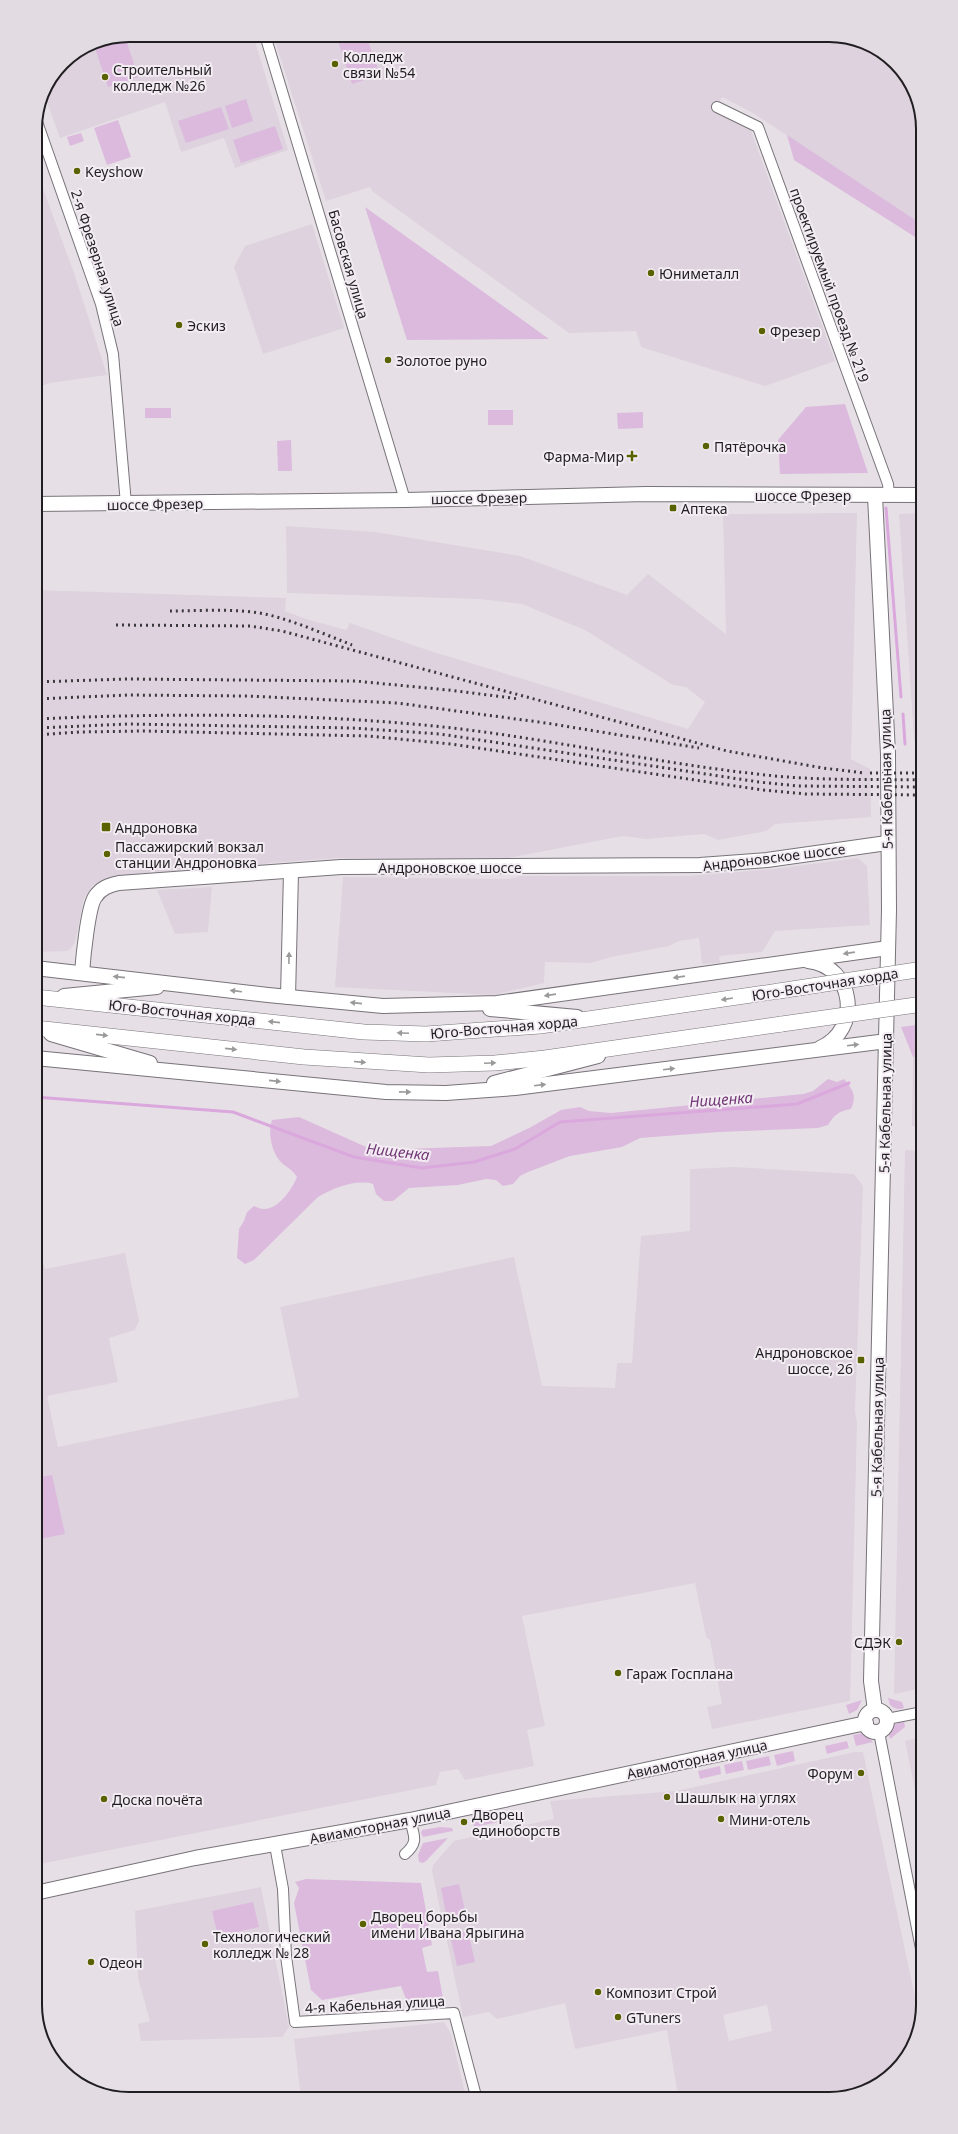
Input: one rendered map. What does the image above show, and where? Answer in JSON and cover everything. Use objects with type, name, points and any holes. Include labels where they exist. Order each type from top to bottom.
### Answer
[{"type":"main road","name":"Юго-Восточная хорда","points":[[42,998],[364,1032],[426,1034],[489,1031],[594,1019],[916,970]]},
{"type":"main road","points":[[42,1030],[304,1057],[429,1066],[494,1063],[545,1058],[916,1005]]},
{"type":"street","name":"Басовская улица","points":[[267,42],[405,500]]},
{"type":"street","name":"проектируемый проезд № 219","points":[[717,107],[758,127],[888,484],[889,496]]},
{"type":"street","name":"2-я Фрезерная улица","points":[[42,137],[101,304],[108,329],[116,382],[126,504]]},
{"type":"street","name":"шоссе Фрезер","points":[[42,504],[405,500],[646,494],[916,495]]},
{"type":"street","name":"5-я Кабельная улица","points":[[875,496],[888,754],[887,1041],[871,1681],[875,1710]]},
{"type":"street","name":"Андроновское шоссе","points":[[82,973],[84,950],[94,898],[108,886],[119,883],[291,872],[341,867],[700,865],[767,860],[887,843]]},
{"type":"street","points":[[288,997],[291,872]]},
{"type":"street","points":[[42,969],[288,997],[383,1006],[451,1005],[497,1003],[888,948]]},
{"type":"street","points":[[797,960],[813,961],[828,967],[839,978],[848,1000],[848,1015],[842,1030],[831,1042],[810,1051]]},
{"type":"street","points":[[42,998],[185,985]]},
{"type":"street","points":[[451,1005],[594,1019]]},
{"type":"street","points":[[42,1031],[180,1072]]},
{"type":"street","points":[[42,1059],[386,1092],[459,1092],[530,1086],[887,1041]]},
{"type":"street","points":[[459,1092],[642,1044]]},
{"type":"street","points":[[875,1710],[881,1711],[887,1719],[885,1729],[879,1732],[872,1731],[866,1724],[868,1713],[875,1710]]},
{"type":"street","points":[[887,1719],[916,1713]]},
{"type":"street","name":"Авиамоторная улица","points":[[42,1891],[195,1858],[410,1820],[866,1724]]},
{"type":"street","points":[[879,1732],[916,1923]]},
{"type":"street","points":[[405,1854],[412,1847],[415,1840],[410,1820]]},
{"type":"street","name":"4-я Кабельная улица","points":[[275,1845],[283,1889],[286,1956],[295,2022],[454,2013],[475,2092]]},
{"type":"shaded area","points":[[124,42],[255,42],[288,150],[235,168],[224,138],[181,152],[165,102],[60,138],[47,102],[49,96],[60,76],[72,64],[96,49]]},
{"type":"shaded area","points":[[127,42],[138,77],[108,87],[95,49],[112,44]]},
{"type":"shaded area","points":[[275,42],[834,42],[851,45],[872,54],[882,60],[894,72],[907,91],[914,112],[916,124],[916,220],[753,113],[722,97],[717,107],[750,128],[835,361],[765,386],[641,347],[636,331],[569,333],[372,191],[370,187],[326,201]]},
{"type":"shaded area","points":[[338,42],[368,42],[380,75],[352,84]]},
{"type":"shaded area","points":[[246,99],[253,121],[232,128],[225,106]]},
{"type":"shaded area","points":[[221,107],[229,129],[186,143],[178,121]]},
{"type":"shaded area","points":[[118,120],[131,157],[107,165],[94,128]]},
{"type":"shaded area","points":[[275,126],[283,149],[241,163],[233,140]]},
{"type":"shaded area","points":[[81,133],[84,141],[70,146],[67,137]]},
{"type":"shaded area","points":[[787,135],[916,220],[916,238],[794,160]]},
{"type":"shaded area","points":[[42,186],[74,273],[107,375],[50,383],[42,386]]},
{"type":"shaded area","points":[[365,207],[549,339],[407,340]]},
{"type":"shaded area","points":[[312,224],[344,328],[263,354],[234,267],[245,246]]},
{"type":"shaded area","points":[[845,404],[868,473],[780,474],[778,440],[806,407]]},
{"type":"shaded area","points":[[145,408],[171,408],[171,418],[145,418]]},
{"type":"shaded area","points":[[488,410],[513,410],[513,425],[488,425]]},
{"type":"shaded area","points":[[643,412],[643,428],[618,429],[617,413]]},
{"type":"shaded area","points":[[291,440],[292,471],[278,471],[277,441]]},
{"type":"shaded area","points":[[857,513],[851,759],[870,769],[871,817],[775,824],[766,831],[718,840],[704,834],[646,839],[623,836],[493,861],[337,858],[268,863],[254,868],[114,878],[101,881],[92,886],[84,898],[75,942],[71,948],[67,951],[42,952],[42,590],[286,598],[285,611],[306,619],[346,630],[350,623],[427,650],[688,729],[705,702],[686,687],[673,685],[585,630],[522,604],[479,599],[287,593],[286,526],[375,532],[520,556],[627,595],[648,574],[726,634],[723,514]]},
{"type":"shaded area","points":[[916,513],[916,739],[914,739],[899,514]]},
{"type":"shaded area","points":[[858,858],[867,866],[870,925],[775,931],[762,952],[719,956],[720,963],[702,964],[699,938],[679,941],[669,946],[611,957],[591,963],[545,962],[544,983],[493,995],[335,987],[343,877],[509,879],[521,876],[688,876],[774,869]]},
{"type":"shaded area","points":[[212,887],[208,932],[175,934],[157,890]]},
{"type":"shaded area","points":[[916,1025],[916,1057],[913,1057],[901,1027]]},
{"type":"shaded area","points":[[913,1057],[916,1057],[916,1126],[912,1126]]},
{"type":"shaded area","points":[[828,1079],[837,1082],[844,1079],[852,1090],[854,1100],[851,1109],[837,1114],[828,1125],[818,1128],[719,1132],[640,1138],[622,1147],[570,1156],[528,1172],[520,1176],[513,1184],[503,1186],[496,1180],[486,1179],[458,1185],[409,1188],[393,1201],[384,1201],[376,1194],[373,1184],[359,1183],[345,1185],[318,1197],[254,1260],[245,1264],[237,1258],[239,1229],[247,1212],[254,1206],[264,1209],[275,1206],[284,1198],[297,1177],[279,1160],[275,1153],[270,1134],[272,1120],[299,1117],[373,1150],[491,1146],[531,1127],[561,1110],[580,1107],[589,1111],[611,1113],[803,1094],[813,1091]]},
{"type":"shaded area","points":[[905,1150],[916,1151],[916,1689],[894,1694]]},
{"type":"shaded area","points":[[734,1167],[854,1174],[863,1186],[855,1412],[857,1422],[850,1701],[712,1729],[707,1707],[722,1704],[710,1640],[706,1637],[695,1583],[522,1616],[545,1726],[527,1730],[534,1766],[465,1780],[458,1769],[440,1772],[436,1785],[42,1864],[42,1258],[45,1269],[125,1253],[139,1321],[135,1330],[109,1338],[118,1382],[47,1396],[58,1447],[299,1397],[280,1307],[514,1257],[542,1386],[615,1388],[617,1363],[632,1363],[641,1236],[690,1231],[690,1169]]},
{"type":"shaded area","points":[[52,1475],[65,1534],[42,1539],[42,1477]]},
{"type":"shaded area","points":[[888,1698],[902,1702],[904,1708],[898,1709],[893,1707],[890,1705]]},
{"type":"shaded area","points":[[862,1700],[857,1710],[849,1714],[846,1705]]},
{"type":"shaded area","points":[[904,1721],[905,1727],[890,1739],[888,1732],[891,1728],[894,1725]]},
{"type":"shaded area","points":[[864,1733],[873,1742],[856,1746],[853,1735]]},
{"type":"shaded area","points":[[916,1739],[916,1795],[905,1741]]},
{"type":"shaded area","points":[[847,1741],[849,1748],[827,1754],[825,1746]]},
{"type":"shaded area","points":[[793,1751],[795,1761],[777,1766],[774,1755]]},
{"type":"shaded area","points":[[855,1752],[863,1752],[916,2002],[916,2010],[911,2033],[898,2058],[882,2074],[867,2083],[840,2091],[677,2092],[667,2030],[575,2049],[565,2003],[497,2019],[489,2012],[463,2017],[432,1871],[433,1865],[454,1841],[554,1819],[550,1801],[676,1791]],"holes":[[[767,2005],[772,2031],[729,2041],[723,2015]]]},
{"type":"shaded area","points":[[769,1756],[771,1765],[748,1770],[746,1761]]},
{"type":"shaded area","points":[[742,1761],[744,1770],[726,1774],[724,1765]]},
{"type":"shaded area","points":[[720,1766],[721,1774],[700,1779],[698,1771]]},
{"type":"shaded area","points":[[492,1809],[495,1812],[498,1822],[474,1827],[471,1814]]},
{"type":"shaded area","points":[[440,1827],[452,1828],[453,1831],[423,1837],[421,1833],[422,1830]]},
{"type":"shaded area","points":[[448,1838],[426,1861],[423,1863],[419,1862],[418,1855],[423,1843]]},
{"type":"shaded area","name":"Дворец борьбы имени Ивана Ярыгина","points":[[306,1879],[421,1883],[432,1945],[422,1948],[427,1972],[438,1971],[443,1998],[442,2006],[430,2005],[428,1998],[407,2002],[401,1986],[322,2000],[311,1990],[294,1903],[299,1888],[295,1882]]},
{"type":"shaded area","points":[[459,1884],[466,1915],[447,1919],[441,1888]]},
{"type":"shaded area","name":"Технологический колледж № 28","points":[[261,1887],[289,2027],[282,2037],[141,2041],[138,2024],[150,2021],[138,1978],[135,1911]]},
{"type":"shaded area","points":[[253,1902],[259,1927],[218,1936],[212,1911]]},
{"type":"shaded area","points":[[468,1931],[475,1962],[457,1966],[450,1935]]},
{"type":"shaded area","points":[[444,2022],[451,2034],[465,2092],[300,2092],[294,2039]]},
{"type":"waterway","points":[[886,508],[901,697]]},
{"type":"waterway","points":[[903,714],[905,744]]},
{"type":"waterway","name":"Нищенка","points":[[42,1098],[233,1112],[354,1157],[422,1168],[474,1162],[515,1149],[560,1122],[797,1104],[849,1083]]},
{"type":"railway","points":[[170,611],[230,610],[265,614],[298,624],[352,645]]},
{"type":"railway","points":[[116,625],[250,626],[282,631],[727,751],[823,768],[864,773]]},
{"type":"railway","points":[[42,682],[126,679],[355,681],[448,690],[519,699]]},
{"type":"railway","points":[[42,699],[128,695],[247,696],[397,703],[546,723],[699,748]]},
{"type":"railway","points":[[42,719],[235,715],[285,716],[384,722],[434,726],[515,736],[676,763],[757,774],[819,779],[916,780]]},
{"type":"railway","points":[[42,728],[129,724],[353,728],[440,734],[759,782],[798,786],[916,787]]},
{"type":"railway","points":[[42,735],[79,732],[144,731],[368,736],[451,744],[763,790],[806,794],[916,795]]},
{"type":"railway","points":[[870,773],[916,773]]},
{"type":"place","name":"Колледж связи №54","points":[[335,64]]},
{"type":"place","name":"Строительный колледж №26","points":[[105,77]]},
{"type":"place","name":"Keyshow","points":[[77,171]]},
{"type":"place","name":"Юниметалл","points":[[651,273]]},
{"type":"place","name":"Эскиз","points":[[179,325]]},
{"type":"place","name":"Фрезер","points":[[762,331]]},
{"type":"place","name":"Золотое руно","points":[[388,360]]},
{"type":"place","name":"Пятёрочка","points":[[706,446]]},
{"type":"place","name":"Фарма-Мир","points":[[632,456]]},
{"type":"place","name":"Аптека","points":[[673,508]]},
{"type":"place","name":"Андроновка","points":[[106,827]]},
{"type":"place","name":"Пассажирский вокзал станции Андроновка","points":[[107,854]]},
{"type":"place","name":"Андроновское шоссе, 26","points":[[861,1360]]},
{"type":"place","name":"СДЭК","points":[[899,1642]]},
{"type":"place","name":"Гараж Госплана","points":[[618,1673]]},
{"type":"place","name":"Форум","points":[[861,1773]]},
{"type":"place","name":"Шашлык на углях","points":[[667,1797]]},
{"type":"place","name":"Доска почёта","points":[[104,1799]]},
{"type":"place","name":"Мини-отель","points":[[721,1819]]},
{"type":"place","name":"Дворец единоборств","points":[[464,1822]]},
{"type":"place","name":"Дворец борьбы имени Ивана Ярыгина","points":[[363,1924]]},
{"type":"place","name":"Технологический колледж № 28","points":[[205,1944]]},
{"type":"place","name":"Одеон","points":[[91,1962]]},
{"type":"place","name":"Композит Строй","points":[[598,1992]]},
{"type":"place","name":"GTuners","points":[[618,2017]]}]
